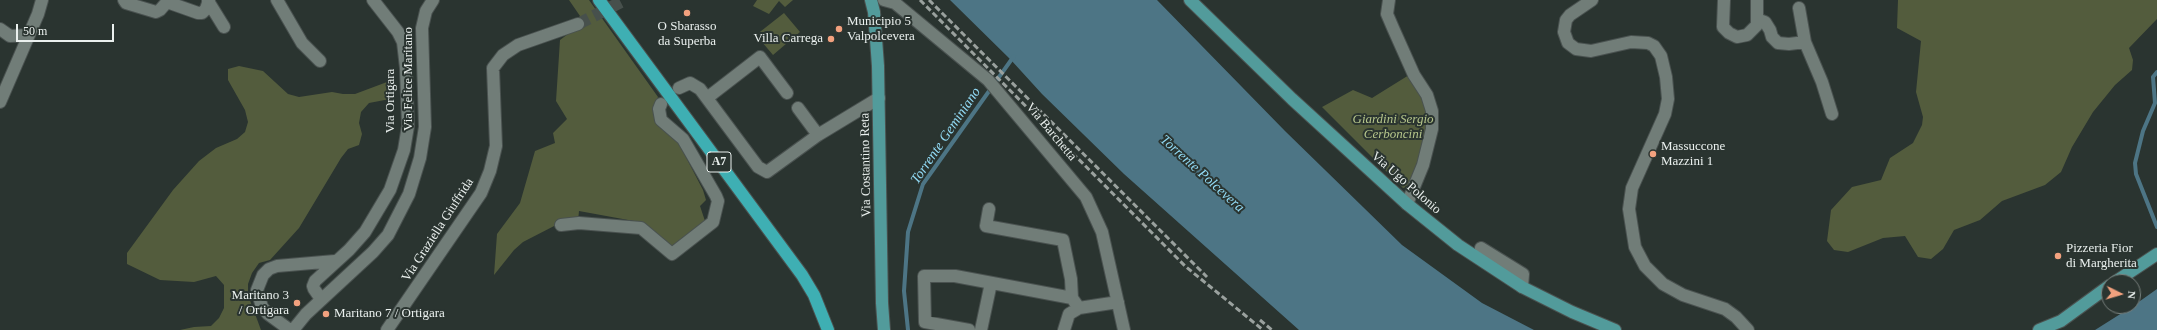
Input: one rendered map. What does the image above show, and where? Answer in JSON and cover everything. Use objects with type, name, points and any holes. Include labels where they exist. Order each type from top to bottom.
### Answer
[{"type":"highway","name":"A7","points":[[599,0],[802,275],[814,295],[828,330]]},
{"type":"main road","name":"Via Costantino Reta","points":[[871,0],[877,39],[882,303],[884,330]]},
{"type":"main road","name":"Via Ugo Polonio","points":[[1190,0],[1253,63],[1407,204],[1462,248],[1522,287],[1572,312],[1615,330]]},
{"type":"main road","points":[[2127,274],[2157,254]]},
{"type":"main road","points":[[2039,330],[2061,321],[2101,292]]},
{"type":"street","points":[[0,102],[42,0]]},
{"type":"street","points":[[124,0],[126,3],[156,12],[160,10],[167,2],[202,12],[208,1],[224,27]]},
{"type":"street","points":[[277,0],[302,43],[320,61]]},
{"type":"street","name":"Via Ortigara","points":[[321,300],[313,286],[320,275],[359,241],[390,190],[404,150],[408,126],[406,68],[403,42],[398,32],[373,0]]},
{"type":"street","name":"Via Felice Maritano","points":[[291,330],[306,314],[374,252],[388,235],[409,194],[420,158],[425,127],[422,28],[426,11],[433,0]]},
{"type":"street","name":"Via Barchetta","points":[[884,0],[895,3],[988,80],[1086,197],[1102,232],[1124,330]]},
{"type":"street","points":[[1389,0],[1387,14],[1392,28],[1414,75],[1427,95],[1432,111],[1432,129],[1423,165],[1407,204]]},
{"type":"street","points":[[1592,0],[1570,15],[1566,20],[1564,32],[1568,43],[1576,49],[1591,51],[1631,42],[1654,46],[1661,56],[1666,77],[1668,99],[1665,114],[1632,188],[1629,208],[1635,247],[1645,266],[1663,284],[1683,295],[1725,310],[1736,317],[1748,330]]},
{"type":"street","points":[[1724,0],[1721,23],[1728,33],[1737,37],[1747,35],[1754,29],[1758,19],[1757,0]]},
{"type":"street","points":[[1799,8],[1805,42],[1822,82],[1832,114]]},
{"type":"street","points":[[1758,19],[1765,22],[1772,37],[1778,43],[1789,44],[1805,42]]},
{"type":"street","name":"Via Graziella Giuffrida","points":[[387,330],[481,193],[490,171],[496,146],[494,68],[503,55],[518,45],[578,24]]},
{"type":"street","points":[[0,29],[10,36],[29,34]]},
{"type":"street","points":[[707,98],[760,57],[787,93]]},
{"type":"street","points":[[679,88],[690,83],[695,86],[707,98],[758,167],[768,172],[818,135],[879,98]]},
{"type":"street","points":[[561,225],[579,223],[641,228],[672,254],[713,222],[718,202],[716,196],[683,139],[661,120],[659,109],[661,104]]},
{"type":"street","points":[[798,108],[818,135]]},
{"type":"street","points":[[989,209],[986,226],[1063,240],[1076,303],[1069,314],[1064,330]]},
{"type":"street","points":[[1481,248],[1523,274],[1522,287]]},
{"type":"street","points":[[291,330],[268,314],[262,307],[257,290],[263,275],[269,269],[277,266],[335,261]]},
{"type":"street","points":[[969,330],[925,322],[924,276],[955,276],[1076,303],[1118,302]]},
{"type":"street","points":[[981,330],[991,283]]},
{"type":"green space","points":[[569,0],[589,0],[658,97],[654,109],[677,140],[703,190],[706,200],[700,206],[705,221],[704,226],[670,250],[639,222],[579,211],[578,221],[558,224],[523,242],[514,250],[494,275],[497,234],[520,203],[535,151],[555,143],[553,133],[567,119],[556,101],[560,40],[568,34],[580,16]]},
{"type":"green space","points":[[757,0],[793,0],[785,7],[779,1],[769,14],[753,6]]},
{"type":"green space","points":[[1898,0],[2157,0],[2157,19],[2129,48],[2133,60],[2132,70],[2115,85],[2093,112],[2072,147],[2061,172],[2045,185],[2002,201],[1980,220],[1954,230],[1943,249],[1931,259],[1918,257],[1905,236],[1883,238],[1848,252],[1834,250],[1827,241],[1831,210],[1852,187],[1881,180],[1890,158],[1913,143],[1922,125],[1923,117],[1916,92],[1921,41],[1897,28]]},
{"type":"green space","points":[[784,13],[800,32],[773,55],[756,35]]},
{"type":"green space","points":[[239,66],[263,71],[288,94],[299,97],[332,92],[355,94],[387,82],[390,99],[369,103],[361,112],[359,123],[362,134],[359,145],[348,149],[341,158],[299,228],[270,260],[259,263],[252,273],[248,284],[248,295],[261,330],[180,330],[211,326],[219,318],[224,308],[224,285],[216,276],[194,282],[160,280],[127,264],[127,253],[173,190],[199,161],[216,148],[237,139],[245,132],[248,122],[245,110],[228,80],[228,69]]},
{"type":"green space","name":"Giardini Sergio Cerboncini","points":[[1409,75],[1425,97],[1430,115],[1427,138],[1408,187],[1403,188],[1322,107],[1353,90],[1372,98]]},
{"type":"water","name":"Torrente Polcevera","points":[[950,0],[1157,0],[1285,131],[1402,245],[1482,303],[1534,330],[1299,330],[1124,174],[1042,94],[1011,60]]},
{"type":"water","points":[[2157,289],[2157,330],[2095,330],[2120,314],[2141,314],[2141,300]]},
{"type":"waterway","name":"Torrente Geminiano","points":[[908,330],[904,291],[908,232],[923,184],[1014,56]]},
{"type":"waterway","points":[[2157,72],[2153,77],[2155,103],[2143,131],[2135,163],[2136,174],[2157,227]]},
{"type":"tunnel","points":[[578,24],[625,0]]},
{"type":"railway","points":[[920,0],[1185,266],[1263,330]]},
{"type":"railway","points":[[929,0],[1207,277]]},
{"type":"railway","points":[[1260,320],[1272,330]]},
{"type":"place","name":"O Sbarasso da Superba","points":[[687,13]]},
{"type":"place","name":"Municipio 5 Valpolcevera","points":[[839,29]]},
{"type":"place","name":"Villa Carrega","points":[[831,39]]},
{"type":"place","name":"Massuccone Mazzini 1","points":[[1653,154]]},
{"type":"place","name":"Pizzeria Fior di Margherita","points":[[2058,256]]},
{"type":"place","name":"Maritano 3 / Ortigara","points":[[297,303]]},
{"type":"place","name":"Maritano 7 / Ortigara","points":[[326,314]]}]
